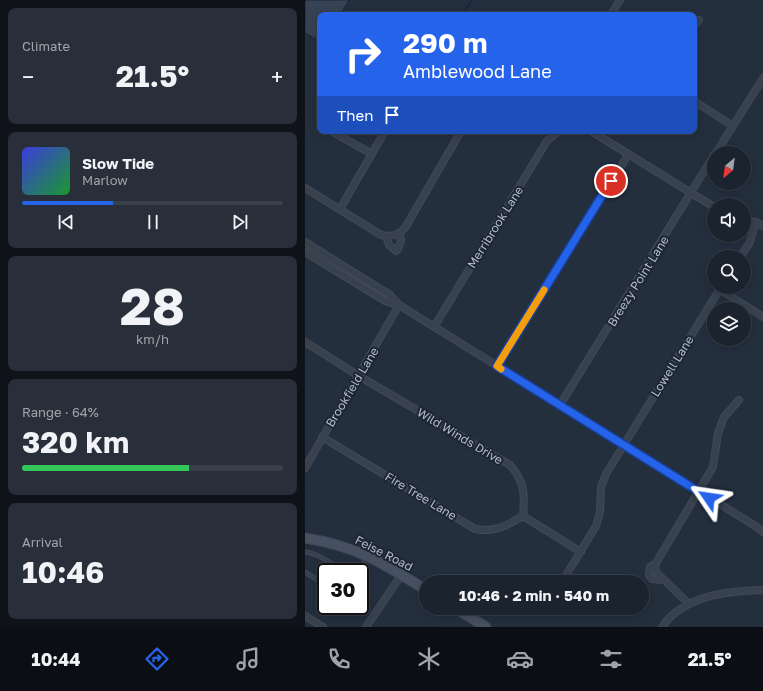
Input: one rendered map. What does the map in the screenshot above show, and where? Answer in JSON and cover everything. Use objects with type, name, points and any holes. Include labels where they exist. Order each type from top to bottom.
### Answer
[{"type":"main road","name":"Feise Road","points":[[305,538],[341,545],[368,556],[402,574],[419,585]]},
{"type":"main road","points":[[466,615],[486,627]]},
{"type":"street","points":[[613,12],[620,0]]},
{"type":"street","name":"Breezy Point Lane","points":[[720,146],[763,78]]},
{"type":"street","points":[[697,103],[733,126]]},
{"type":"street","points":[[336,134],[372,154]]},
{"type":"street","points":[[340,210],[383,134]]},
{"type":"street","points":[[305,188],[381,235],[393,236],[400,233],[405,228],[459,134]]},
{"type":"street","name":"Merribrook Lane","points":[[434,327],[547,141],[555,134]]},
{"type":"street","points":[[596,134],[707,203]]},
{"type":"street","points":[[497,366],[628,154]]},
{"type":"street","name":"Breezy Point Lane","points":[[560,405],[707,168]]},
{"type":"street","points":[[751,221],[763,226]]},
{"type":"street","points":[[745,250],[749,244],[756,222]]},
{"type":"street","points":[[386,236],[389,245],[395,251],[398,249],[401,242],[400,233]]},
{"type":"street","points":[[305,242],[390,295],[399,305],[763,532]]},
{"type":"street","points":[[305,252],[385,301],[399,305]]},
{"type":"street","name":"Lowell Lane","points":[[566,575],[596,526],[600,512],[601,488],[606,474],[716,294]]},
{"type":"street","points":[[729,294],[763,317]]},
{"type":"street","name":"Brookfield Lane","points":[[305,468],[399,305]]},
{"type":"street","name":"Wild Winds Drive","points":[[305,342],[510,466],[520,476],[524,503],[523,516]]},
{"type":"street","points":[[689,604],[657,573],[655,564],[713,467],[718,433],[724,417],[739,400]]},
{"type":"street","name":"Fire Tree Lane","points":[[322,437],[475,529],[489,531],[510,524],[523,516]]},
{"type":"street","points":[[523,516],[581,552]]},
{"type":"street","points":[[366,627],[402,574]]},
{"type":"street","points":[[662,627],[670,617],[689,604],[709,596],[736,591],[763,590]]},
{"type":"street","points":[[305,616],[323,627]]},
{"type":"lane","points":[[305,552],[313,553],[330,563]]},
{"type":"lane","points":[[364,563],[368,556]]},
{"type":"lane","points":[[305,572],[317,579]]},
{"type":"building","points":[[306,0],[349,0],[342,12],[317,12],[317,39],[305,33]]},
{"type":"waterway","points":[[463,12],[470,4],[471,0]]},
{"type":"slow traffic","points":[[501,369],[497,366],[544,290]]},
{"type":"route","points":[[611,181],[497,366],[709,498]]}]
